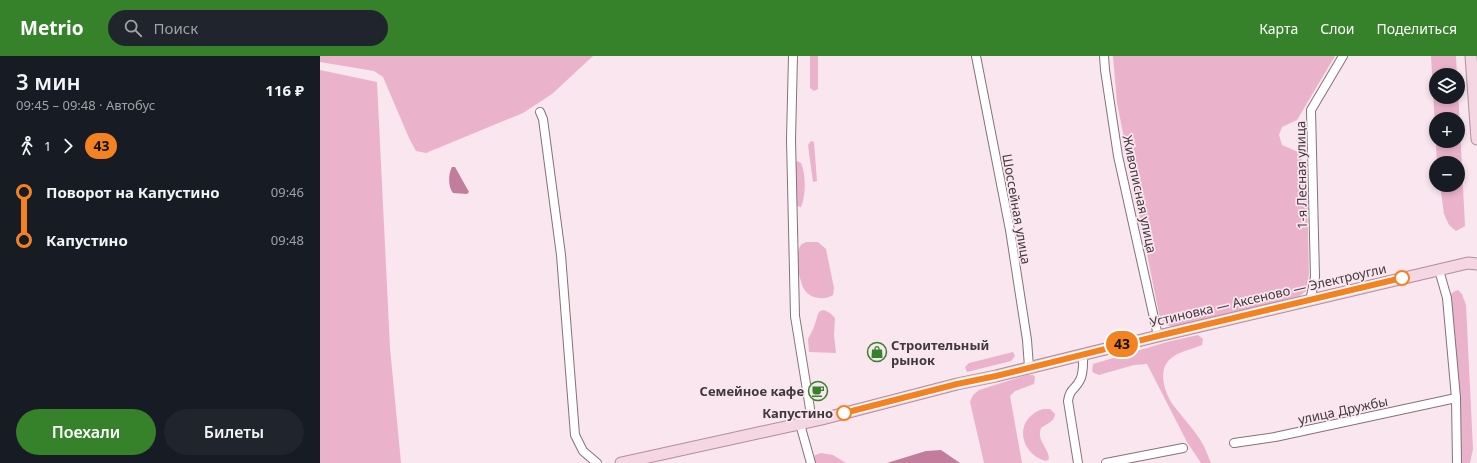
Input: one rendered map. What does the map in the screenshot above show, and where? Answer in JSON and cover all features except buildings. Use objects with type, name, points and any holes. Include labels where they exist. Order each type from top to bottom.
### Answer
[{"type":"main road","points":[[1471,56],[1477,139]]},
{"type":"main road","name":"Устиновка — Аксеново — Электроугли","points":[[621,463],[800,424],[895,399],[1468,263],[1477,264]]},
{"type":"street","points":[[793,56],[791,139],[795,316],[812,421]]},
{"type":"street","name":"Шоссейная улица","points":[[976,56],[1010,230],[1027,340],[1028,367]]},
{"type":"street","name":"Живописная улица","points":[[1104,56],[1118,156],[1158,336]]},
{"type":"street","name":"1-я Лесная улица","points":[[1310,301],[1315,277],[1312,110],[1343,56]]},
{"type":"street","points":[[540,112],[543,119],[561,255],[575,435],[583,451],[596,463]]},
{"type":"street","points":[[1439,270],[1447,298],[1456,398],[1457,463]]},
{"type":"street","points":[[1078,463],[1068,401],[1069,393],[1080,380],[1083,370],[1083,354]]},
{"type":"street","name":"улица Дружбы","points":[[1234,443],[1275,437],[1456,398]]},
{"type":"street","points":[[800,424],[811,463]]},
{"type":"street","points":[[1106,463],[1183,448]]},
{"type":"shaded area","points":[[320,56],[593,56],[552,94],[523,113],[426,153],[416,151],[383,77],[374,71],[320,62]]},
{"type":"shaded area","points":[[810,56],[818,56],[818,89],[814,91],[810,88]]},
{"type":"shaded area","points":[[1113,56],[1335,56],[1297,120],[1282,127],[1279,135],[1282,145],[1298,152],[1305,166],[1309,274],[1306,291],[1297,298],[1173,327],[1164,324],[1159,314],[1117,103]]},
{"type":"shaded area","points":[[1431,56],[1456,56],[1457,68],[1432,68]]},
{"type":"shaded area","points":[[320,70],[377,82],[390,348],[401,463],[320,463]]},
{"type":"shaded area","points":[[1434,104],[1459,104],[1459,112],[1434,112]]},
{"type":"shaded area","points":[[811,141],[814,142],[817,181],[813,182],[808,145]]},
{"type":"shaded area","points":[[1436,148],[1461,148],[1461,156],[1437,156]]},
{"type":"shaded area","points":[[797,161],[801,163],[805,179],[805,191],[801,207],[797,206],[794,164]]},
{"type":"shaded area","points":[[452,167],[455,167],[469,192],[467,194],[453,193],[451,190],[449,180]]},
{"type":"shaded area","points":[[1441,192],[1463,192],[1465,226],[1456,231],[1449,225],[1444,214]]},
{"type":"shaded area","points":[[806,242],[818,242],[826,249],[834,288],[833,295],[830,297],[816,298],[807,293],[804,289],[798,269],[798,255],[801,245]]},
{"type":"shaded area","points":[[1458,290],[1462,294],[1466,305],[1473,449],[1470,463],[1460,463],[1450,296],[1453,292]]},
{"type":"shaded area","points":[[824,310],[835,318],[834,335],[836,353],[809,352],[808,339],[818,314],[820,311]]},
{"type":"shaded area","points":[[1198,335],[1203,339],[1202,345],[1172,357],[1165,365],[1163,377],[1171,402],[1198,436],[1211,463],[1201,463],[1187,442],[1147,364],[1134,365],[1099,375],[1092,371],[1093,364],[1167,342]]},
{"type":"shaded area","points":[[1013,352],[1015,356],[1011,361],[967,372],[965,367],[969,363]]},
{"type":"shaded area","points":[[1027,375],[1033,375],[1035,377],[1034,384],[1015,391],[1010,396],[1022,463],[984,463],[970,402],[973,395],[979,390]]},
{"type":"shaded area","points":[[1043,409],[1050,409],[1055,414],[1052,421],[1041,428],[1040,433],[1041,441],[1047,451],[1049,459],[1046,461],[1037,457],[1030,451],[1025,443],[1023,435],[1027,420],[1034,413]]},
{"type":"shaded area","points":[[941,450],[960,463],[887,463],[926,451]]},
{"type":"shaded area","points":[[821,453],[833,455],[846,463],[814,463],[813,460],[815,455]]},
{"type":"bus line","name":"43","points":[[844,413],[957,384],[996,376],[1028,367],[1402,278]]},
{"type":"place","name":"Строительный рынок","points":[[877,352]]},
{"type":"place","name":"Семейное кафе","points":[[818,391]]},
{"type":"place","name":"Капустино","points":[[844,413]]}]
